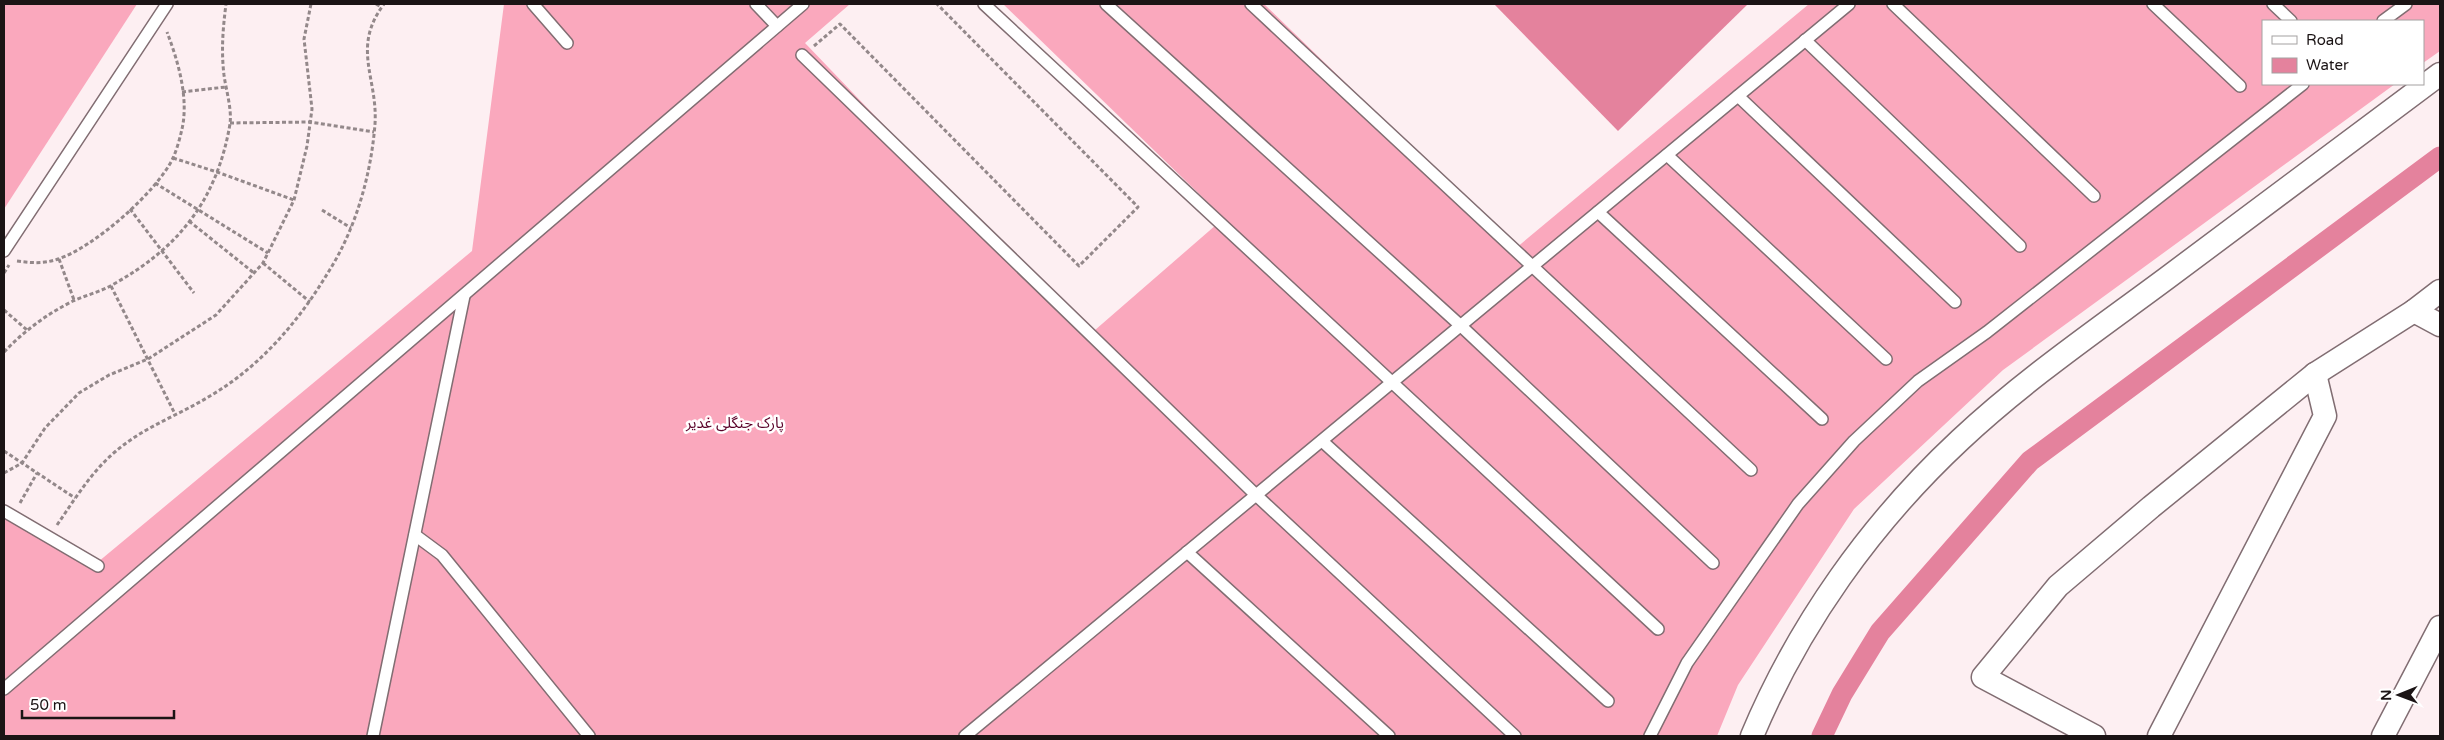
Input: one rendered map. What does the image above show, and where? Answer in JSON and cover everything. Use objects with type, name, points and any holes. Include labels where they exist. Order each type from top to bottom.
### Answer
[{"type":"street","points":[[1752,736],[1762,712],[1821,604],[1883,519],[1960,440],[2036,376],[2440,74]]},
{"type":"street","points":[[2094,736],[1983,677],[2058,586],[2151,507],[2315,374],[2414,311],[2440,291]]},
{"type":"street","points":[[2414,311],[2440,325]]},
{"type":"street","points":[[2160,736],[2325,416],[2315,374]]},
{"type":"street","points":[[2383,736],[2440,627]]},
{"type":"lane","points":[[4,251],[167,4]]},
{"type":"lane","points":[[533,4],[567,43]]},
{"type":"lane","points":[[756,4],[777,26]]},
{"type":"lane","points":[[4,689],[803,4]]},
{"type":"lane","points":[[984,4],[1658,629]]},
{"type":"lane","points":[[1106,4],[1460,326],[1713,563]]},
{"type":"lane","points":[[1251,4],[1751,470]]},
{"type":"lane","points":[[965,736],[1849,4]]},
{"type":"lane","points":[[1893,4],[2094,196]]},
{"type":"lane","points":[[2153,4],[2240,86]]},
{"type":"lane","points":[[2273,4],[2290,20]]},
{"type":"lane","points":[[2384,20],[2406,4]]},
{"type":"lane","points":[[1805,40],[2020,246]]},
{"type":"lane","points":[[802,55],[1256,495],[1515,736]]},
{"type":"lane","points":[[1650,736],[1688,663],[1798,504],[1854,441],[1918,381],[1987,332],[2126,221],[2303,85]]},
{"type":"lane","points":[[1738,96],[1954,302]]},
{"type":"lane","points":[[1667,155],[1886,359]]},
{"type":"lane","points":[[1598,212],[1822,419]]},
{"type":"lane","points":[[373,736],[464,296]]},
{"type":"lane","points":[[1322,441],[1608,701]]},
{"type":"lane","points":[[4,511],[98,566]]},
{"type":"lane","points":[[415,535],[442,555],[589,736]]},
{"type":"lane","points":[[1187,552],[1389,736]]},
{"type":"path","points":[[4,352],[27,330],[74,300],[111,286],[162,252],[199,210],[217,172],[230,123],[222,35],[226,4]]},
{"type":"path","points":[[4,473],[22,463],[45,428],[79,394],[109,375],[148,359],[216,315],[263,263],[294,200],[310,122],[312,109],[304,38],[311,4]]},
{"type":"path","points":[[56,526],[93,473],[116,450],[145,430],[210,396],[252,366],[277,344],[310,302],[331,269],[350,228],[362,195],[374,132],[374,98],[366,50],[370,28],[382,6],[376,4]]},
{"type":"path","points":[[802,55],[840,24],[1079,266],[1138,207],[937,4]]},
{"type":"path","points":[[12,260],[37,264],[59,259],[96,239],[130,209],[155,183],[173,158],[182,127],[182,92],[176,56],[166,29]]},
{"type":"path","points":[[182,92],[226,87]]},
{"type":"path","points":[[230,123],[310,122],[374,132]]},
{"type":"path","points":[[173,158],[294,200]]},
{"type":"path","points":[[155,183],[268,253]]},
{"type":"path","points":[[130,209],[194,293]]},
{"type":"path","points":[[322,210],[350,228]]},
{"type":"path","points":[[190,221],[254,274]]},
{"type":"path","points":[[59,259],[74,300]]},
{"type":"path","points":[[263,263],[310,302]]},
{"type":"path","points":[[111,286],[175,414]]},
{"type":"path","points":[[4,310],[27,330]]},
{"type":"path","points":[[4,451],[75,498]]},
{"type":"path","points":[[11,500],[19,504],[37,473]]},
{"type":"green space","points":[[4,4],[137,4],[4,209]]},
{"type":"green space","name":"پارک جنگلی غدیر","points":[[504,4],[850,4],[805,43],[1087,337],[1224,218],[1003,4],[1264,4],[1516,248],[1809,4],[2440,4],[2440,51],[2424,62],[2424,20],[2262,20],[2262,85],[2394,85],[2003,370],[1854,509],[1738,685],[1717,736],[4,736],[4,507],[98,562],[472,251]]},
{"type":"water","points":[[1494,4],[1748,4],[1618,131]]},
{"type":"waterway","points":[[1822,736],[1842,694],[1880,632],[2030,461],[2440,157]]}]
